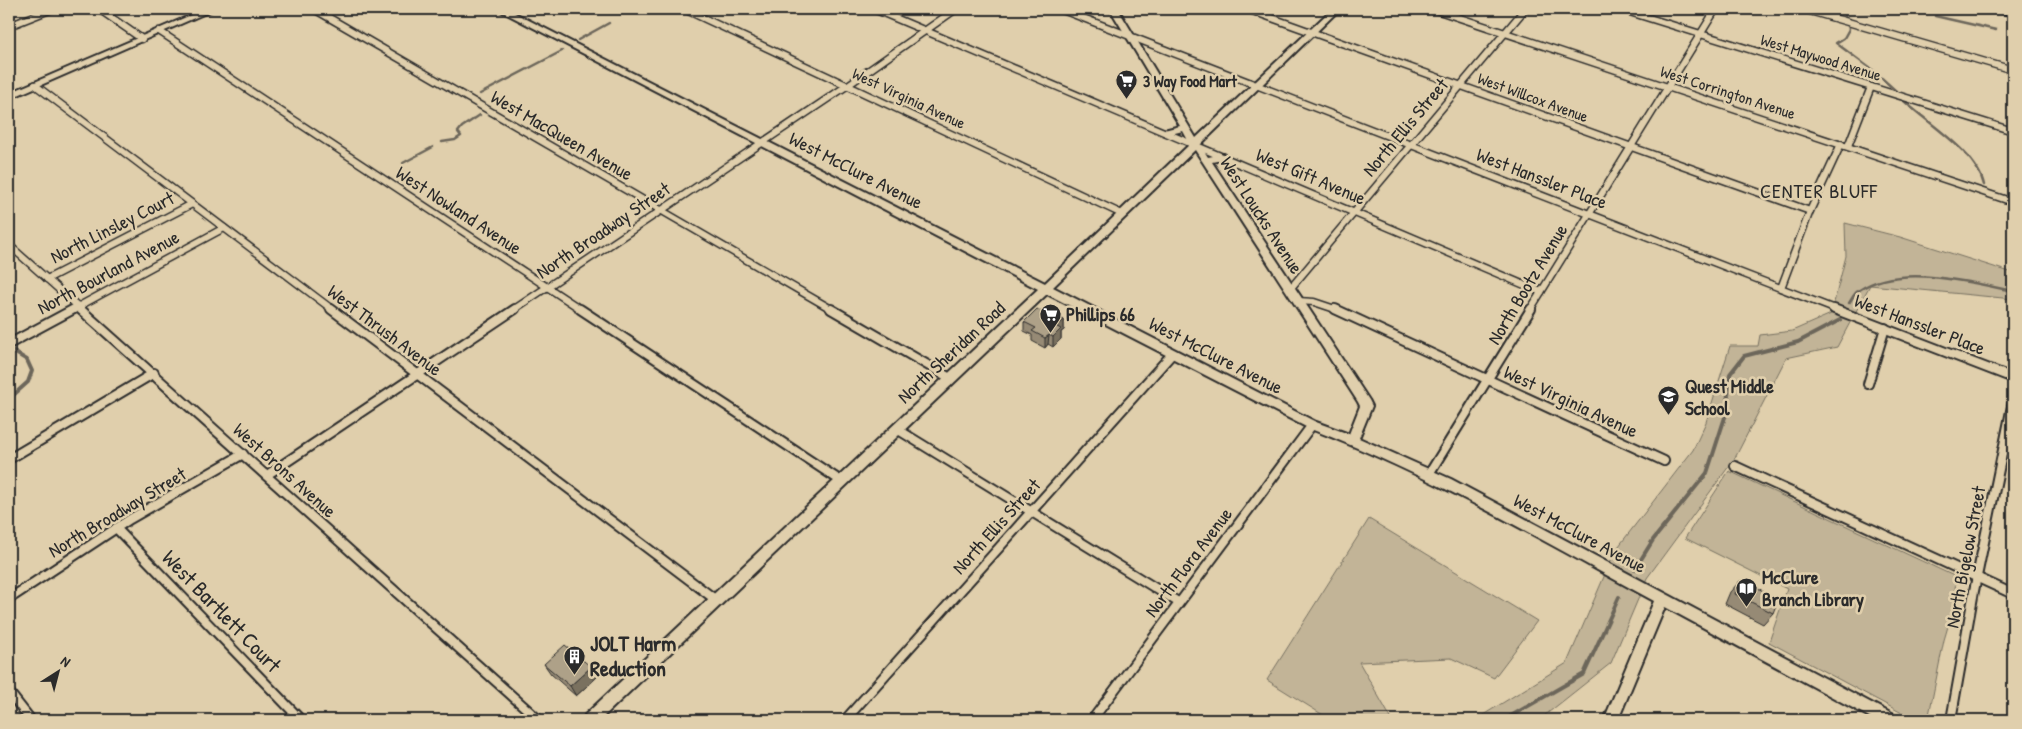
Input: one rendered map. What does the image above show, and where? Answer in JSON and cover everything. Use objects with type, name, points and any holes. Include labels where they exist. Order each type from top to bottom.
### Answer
[{"type":"street","points":[[9,26],[52,9]]},
{"type":"street","points":[[99,9],[142,39]]},
{"type":"street","points":[[9,96],[211,9]]},
{"type":"street","name":"West MacQueen Avenue","points":[[314,9],[950,378]]},
{"type":"street","name":"West McClure Avenue","points":[[501,9],[1312,425],[1352,440],[1429,474],[1662,597],[1888,720]]},
{"type":"street","name":"West Virginia Avenue","points":[[684,9],[1122,214]]},
{"type":"street","name":"West Gift Avenue","points":[[874,9],[1541,292]]},
{"type":"street","name":"North Broadway Street","points":[[267,475],[662,211],[956,9]]},
{"type":"street","name":"West Hanssler Place","points":[[1060,9],[2013,378]]},
{"type":"street","name":"West Loucks Avenue","points":[[1114,9],[1195,144],[1366,406],[1352,440]]},
{"type":"street","name":"West Willcox Avenue","points":[[1247,9],[1810,211]]},
{"type":"street","name":"North Sheridan Road","points":[[590,720],[1045,289],[1336,9]]},
{"type":"street","name":"West Corrington Avenue","points":[[1433,9],[2013,202]]},
{"type":"street","name":"North Ellis Street","points":[[1290,289],[1525,9]]},
{"type":"street","name":"West Maywood Avenue","points":[[1620,9],[2013,131]]},
{"type":"street","name":"North Bootz Avenue","points":[[1429,474],[1716,9]]},
{"type":"street","points":[[1803,9],[2013,70]]},
{"type":"street","points":[[1995,9],[2013,14]]},
{"type":"street","name":"West Nowland Avenue","points":[[159,32],[841,481]]},
{"type":"street","name":"West Thrush Avenue","points":[[35,85],[417,376],[716,600]]},
{"type":"street","points":[[1781,288],[1810,211],[1871,87]]},
{"type":"street","points":[[1167,132],[1185,128]]},
{"type":"street","points":[[1206,161],[1224,157]]},
{"type":"street","name":"North Linsley Court","points":[[47,279],[192,204]]},
{"type":"street","name":"North Bourland Avenue","points":[[9,344],[224,228]]},
{"type":"street","name":"West Brons Avenue","points":[[10,249],[154,373],[539,720]]},
{"type":"street","name":"West Virginia Avenue","points":[[1298,301],[1321,303],[1329,306],[1664,462]]},
{"type":"street","points":[[1868,384],[1885,328]]},
{"type":"street","name":"North Ellis Street","points":[[845,720],[1172,354]]},
{"type":"street","points":[[9,459],[154,373]]},
{"type":"street","name":"North Bigelow Street","points":[[1950,720],[2013,400]]},
{"type":"street","name":"North Flora Avenue","points":[[1092,720],[1178,602],[1312,425]]},
{"type":"street","points":[[897,429],[1178,602]]},
{"type":"street","name":"North Broadway Street","points":[[9,598],[116,528],[243,454]]},
{"type":"street","points":[[1735,466],[2013,594]]},
{"type":"street","name":"West Bartlett Court","points":[[116,528],[300,720]]},
{"type":"street","points":[[1611,720],[1662,597]]},
{"type":"street","points":[[9,692],[31,720]]},
{"type":"shaded area","points":[[1845,223],[1900,237],[2013,273],[2013,299],[1870,285],[1837,347],[1786,358],[1735,458],[1647,578],[1611,663],[1539,720],[1475,720],[1567,663],[1615,551],[1693,450],[1706,422],[1730,346],[1758,346],[1760,335],[1792,331],[1831,314],[1846,256]]},
{"type":"shaded area","points":[[1729,471],[1956,577],[1954,606],[1944,640],[1928,720],[1915,720],[1769,642],[1787,589],[1685,538]]},
{"type":"shaded area","points":[[1369,519],[1537,621],[1494,678],[1451,658],[1359,662],[1392,720],[1331,720],[1267,680]]},
{"type":"building","points":[[1037,309],[1049,315],[1051,313],[1064,320],[1057,327],[1061,329],[1053,337],[1049,335],[1045,338],[1032,331],[1036,328],[1024,322]]},
{"type":"building","points":[[1740,581],[1752,587],[1753,585],[1778,600],[1773,613],[1735,594]]},
{"type":"building","points":[[565,645],[591,667],[570,686],[544,664]]},
{"type":"waterway","points":[[1896,91],[1875,72],[1836,43],[1844,38],[1849,29],[1844,11],[1908,13]]},
{"type":"waterway","points":[[1935,16],[1996,30]]},
{"type":"waterway","points":[[578,40],[609,23]]},
{"type":"waterway","points":[[480,94],[562,51]]},
{"type":"waterway","points":[[1903,100],[1962,150],[1972,161],[1984,185]]},
{"type":"waterway","points":[[442,142],[455,140],[461,136],[458,132],[462,127],[480,115]]},
{"type":"waterway","points":[[403,163],[433,147]]},
{"type":"waterway","points":[[1849,303],[1857,292],[1874,283],[1893,278],[1913,276],[1955,280],[2013,291]]},
{"type":"waterway","points":[[1635,569],[1653,540],[1707,473],[1726,414],[1730,374],[1744,356],[1798,342],[1840,320]]},
{"type":"waterway","points":[[9,349],[27,360],[32,371],[28,382],[9,399]]},
{"type":"waterway","points":[[1504,720],[1584,674],[1619,597]]},
{"type":"place","name":"3 Way Food Mart","points":[[1127,100]]},
{"type":"place","name":"Phillips 66","points":[[1050,333]]},
{"type":"place","name":"Quest Middle School","points":[[1669,416]]},
{"type":"place","name":"McClure Branch Library","points":[[1746,607]]},
{"type":"place","name":"JOLT Harm Reduction","points":[[574,675]]},
{"type":"district","name":"CENTER BLUFF","points":[[1819,190]]}]
